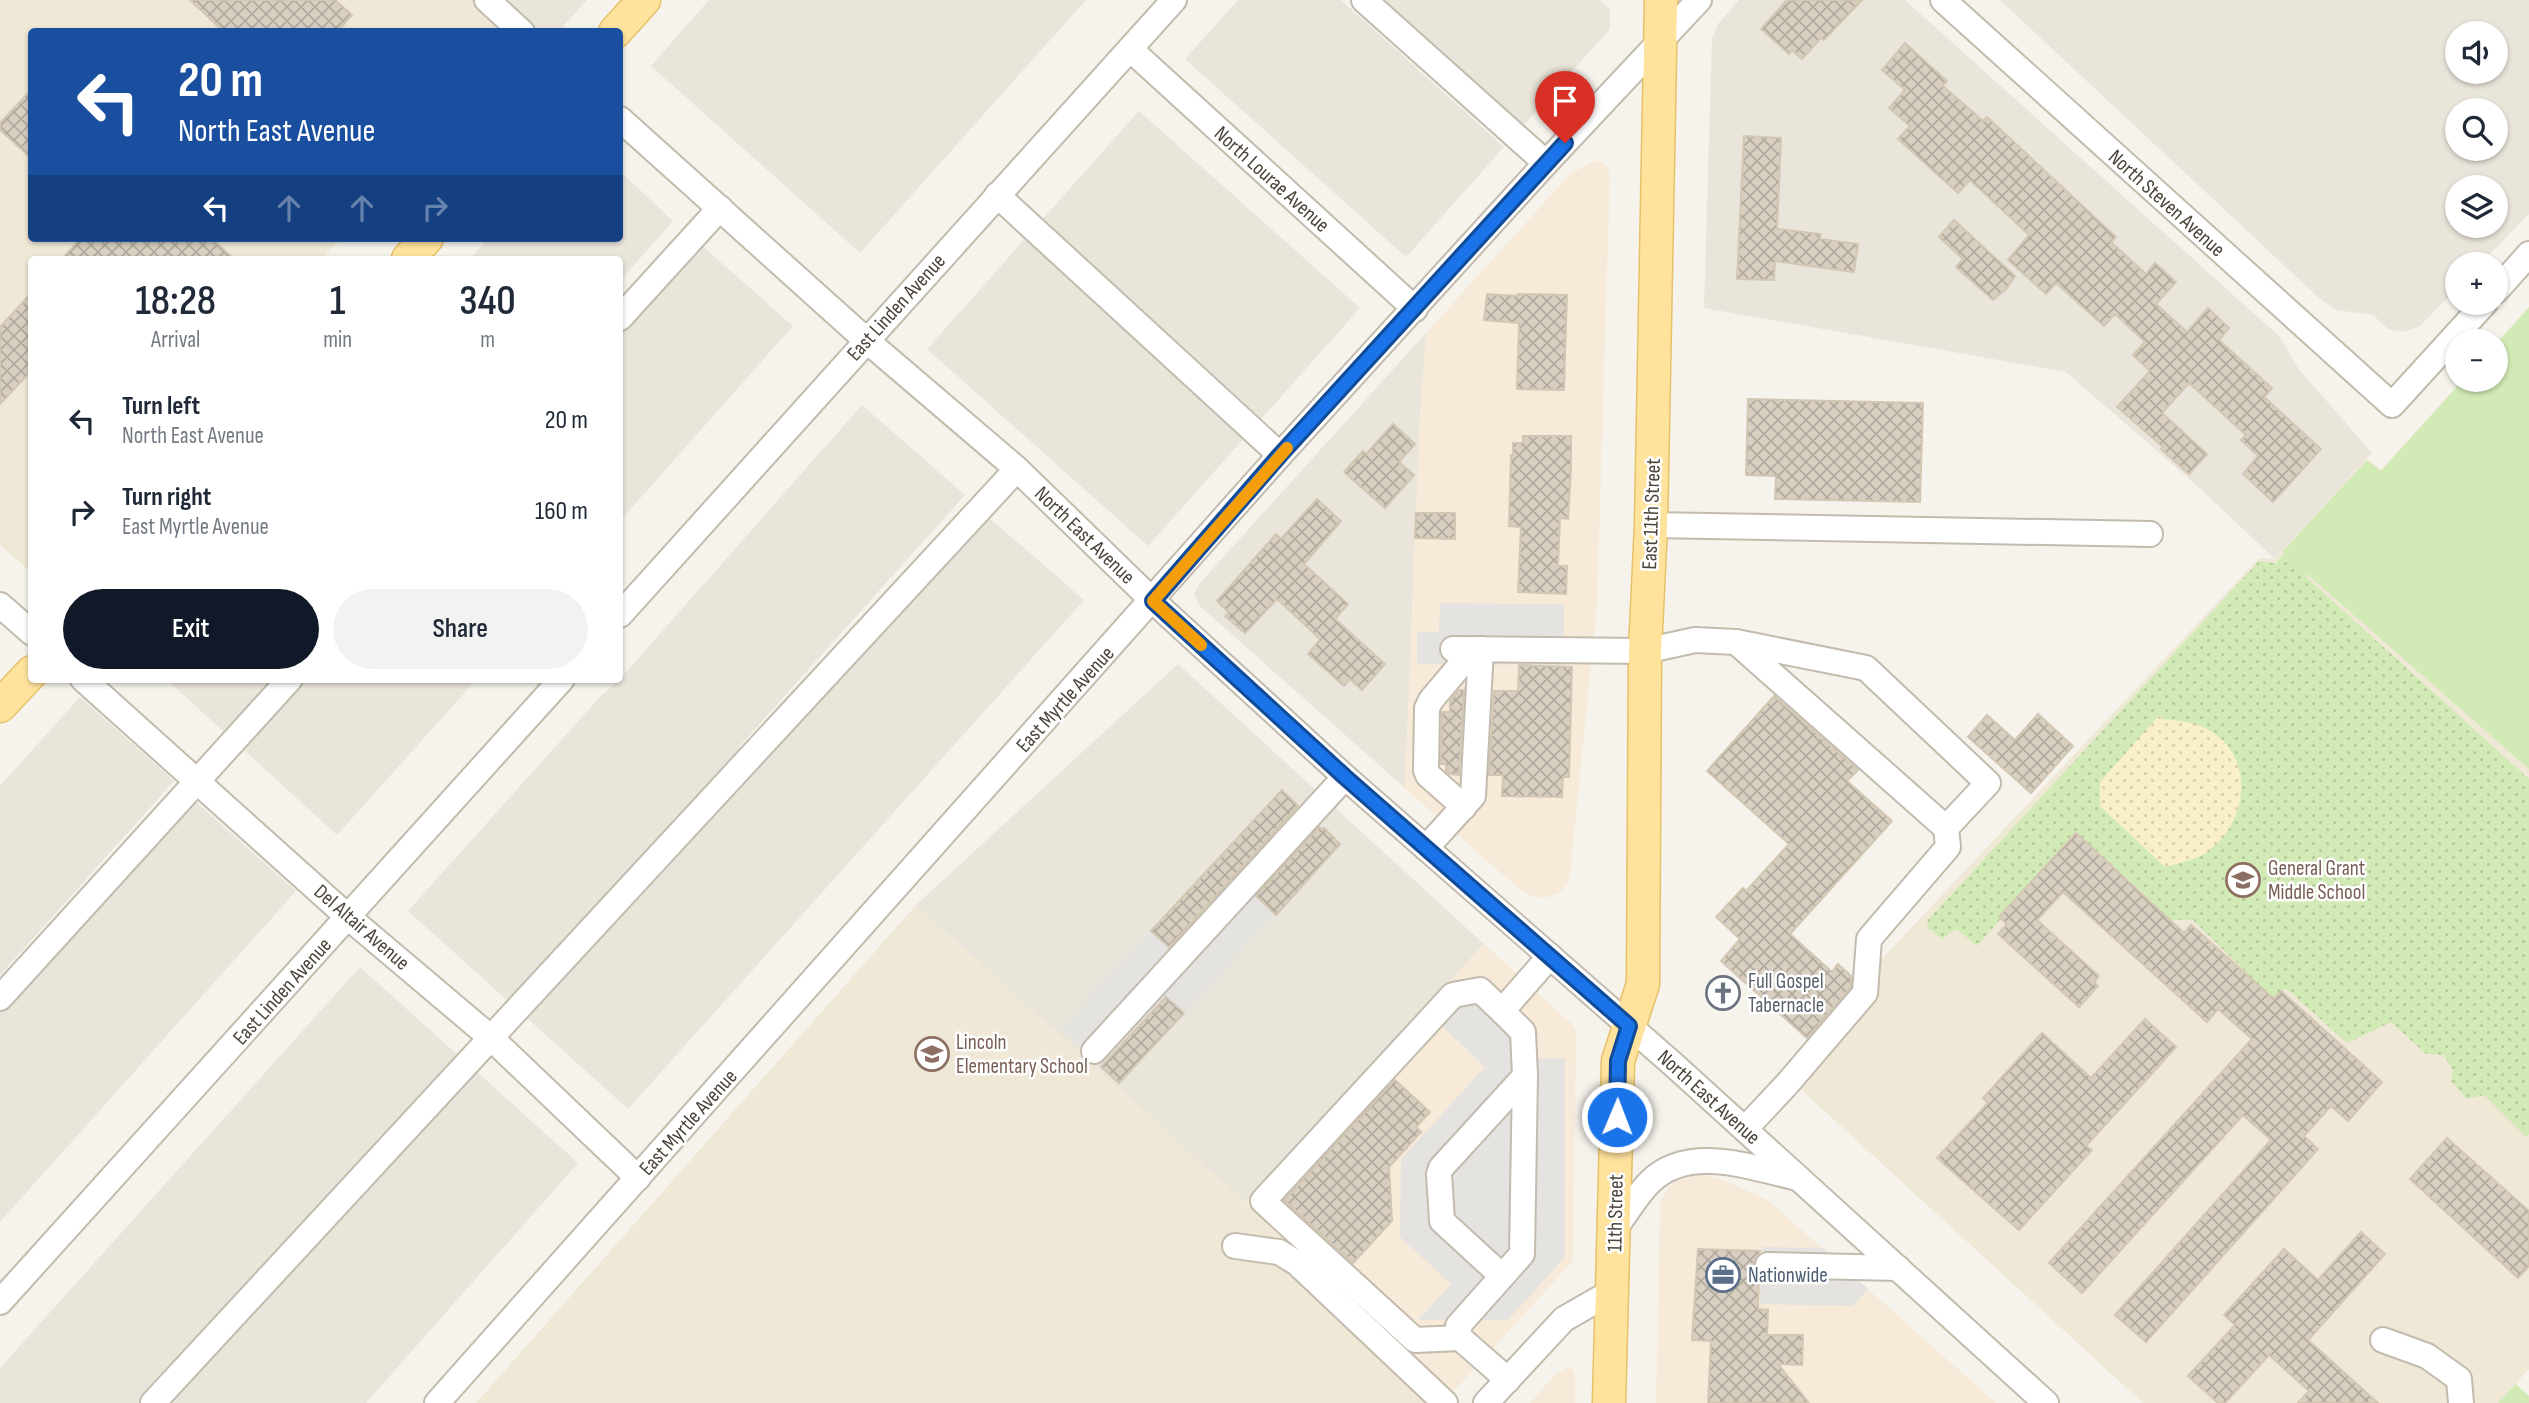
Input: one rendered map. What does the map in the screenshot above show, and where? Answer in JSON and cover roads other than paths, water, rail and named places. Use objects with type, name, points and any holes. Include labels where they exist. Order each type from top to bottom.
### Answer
[{"type":"main road","points":[[619,28],[644,0]]},
{"type":"main road","name":"East 11th Street","points":[[1629,1026],[1643,984],[1645,651],[1651,525],[1661,0]]},
{"type":"main road","points":[[411,256],[423,242]]},
{"type":"main road","points":[[0,706],[28,676]]},
{"type":"main road","name":"11th Street","points":[[1609,1403],[1618,1061],[1629,1026]]},
{"type":"street","points":[[487,0],[518,28]]},
{"type":"street","name":"East Linden Avenue","points":[[623,612],[1174,0]]},
{"type":"street","points":[[1364,0],[1546,163]]},
{"type":"street","name":"East Myrtle Avenue","points":[[437,1403],[1153,601],[1280,455],[1546,163],[1699,0]]},
{"type":"street","name":"North Steven Avenue","points":[[1943,0],[2392,405],[2474,315]]},
{"type":"street","name":"North Lourae Avenue","points":[[1130,49],[1415,309]]},
{"type":"street","name":"North East Avenue","points":[[623,122],[866,340],[1017,469],[1153,601],[1345,777],[1745,1129],[2046,1403]]},
{"type":"street","points":[[997,195],[1280,455]]},
{"type":"street","points":[[623,315],[720,208]]},
{"type":"street","points":[[2508,278],[2529,254]]},
{"type":"street","points":[[153,1403],[1017,469]]},
{"type":"street","points":[[1651,525],[2150,534]]},
{"type":"street","points":[[0,605],[28,630]]},
{"type":"street","points":[[1470,649],[1645,651],[1696,640],[1736,642],[1866,668],[1988,783],[1946,828]]},
{"type":"street","points":[[1736,642],[1946,828],[1948,847],[1869,939],[1865,993],[1745,1129]]},
{"type":"street","points":[[1426,848],[1469,802],[1475,789],[1470,649]]},
{"type":"street","points":[[1464,807],[1428,775],[1426,770],[1427,708],[1470,649]]},
{"type":"street","name":"Del Altair Avenue","points":[[88,683],[348,917],[490,1037],[638,1178]]},
{"type":"street","points":[[0,998],[286,683]]},
{"type":"street","name":"East Linden Avenue","points":[[0,1302],[558,683]]},
{"type":"street","points":[[1094,1051],[1345,777]]},
{"type":"street","points":[[1502,1011],[1550,956]]},
{"type":"street","points":[[1460,1338],[1415,1340],[1263,1201],[1453,995],[1480,990],[1523,1032],[1525,1076],[1522,1254],[1458,1326],[1460,1338],[1508,1380]]},
{"type":"street","points":[[1502,1276],[1442,1221],[1439,1174],[1441,1168],[1525,1076]]},
{"type":"street","points":[[1615,1228],[1652,1180],[1676,1166],[1709,1160],[1798,1178]]},
{"type":"street","points":[[1235,1246],[1279,1252],[1297,1263],[1446,1403]]},
{"type":"street","points":[[1768,1265],[1898,1268]]},
{"type":"street","points":[[1486,1403],[1564,1320],[1613,1291]]},
{"type":"street","points":[[2383,1340],[2427,1356],[2459,1379],[2460,1403]]},
{"type":"place","name":"General Grant Middle School","points":[[2243,880]]},
{"type":"place","name":"Full Gospel Tabernacle","points":[[1723,993]]},
{"type":"place","name":"Lincoln Elementary School","points":[[932,1054]]},
{"type":"place","name":"Nationwide","points":[[1723,1275]]}]
